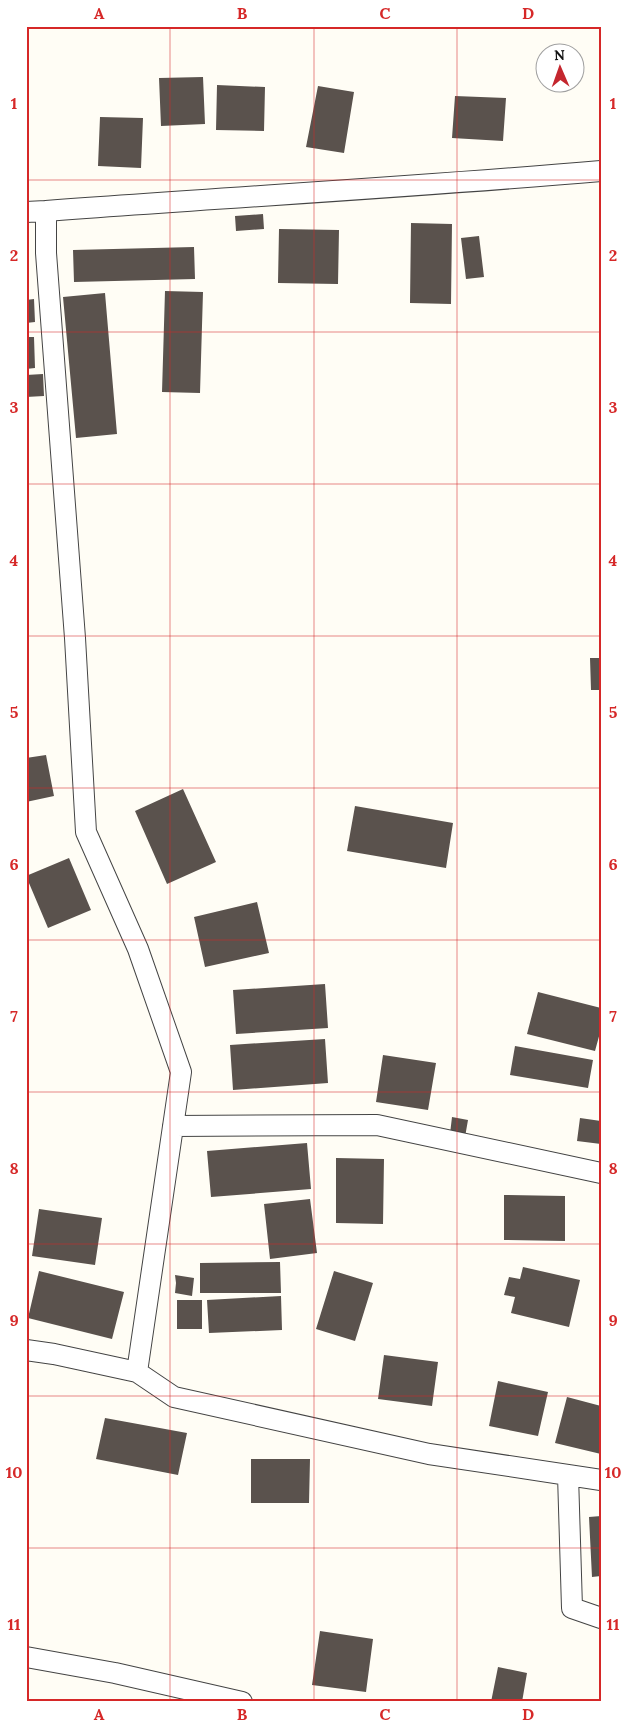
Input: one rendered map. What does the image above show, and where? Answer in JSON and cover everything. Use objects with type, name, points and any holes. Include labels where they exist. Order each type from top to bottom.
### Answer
[{"type":"street","points":[[26,212],[601,171]]},
{"type":"street","points":[[46,211],[46,254],[76,638],[86,832],[138,948],[181,1072],[137,1372]]},
{"type":"street","points":[[173,1126],[378,1125],[601,1173]]},
{"type":"street","points":[[26,1350],[54,1354],[137,1372],[174,1397],[429,1454],[601,1480]]},
{"type":"street","points":[[568,1475],[572,1608],[601,1618]]},
{"type":"street","points":[[26,1657],[114,1673],[242,1702]]},
{"type":"building","points":[[203,77],[205,124],[161,126],[159,78]]},
{"type":"building","points":[[217,85],[265,87],[264,131],[216,130]]},
{"type":"building","points":[[318,86],[354,92],[344,153],[306,147]]},
{"type":"building","points":[[455,96],[506,98],[503,141],[452,138]]},
{"type":"building","points":[[100,117],[143,118],[141,168],[98,166]]},
{"type":"building","points":[[263,214],[264,229],[236,231],[235,216]]},
{"type":"building","points":[[411,223],[452,224],[451,304],[410,303]]},
{"type":"building","points":[[279,229],[339,230],[338,284],[278,283]]},
{"type":"building","points":[[479,236],[484,277],[466,279],[461,238]]},
{"type":"building","points":[[194,247],[195,279],[74,282],[73,250]]},
{"type":"building","points":[[165,291],[203,292],[200,393],[162,392]]},
{"type":"building","points":[[105,293],[117,434],[76,438],[63,297]]},
{"type":"building","points":[[34,299],[35,322],[26,323],[26,300]]},
{"type":"building","points":[[26,337],[34,337],[35,368],[26,369]]},
{"type":"building","points":[[43,374],[44,396],[26,397],[26,375]]},
{"type":"building","points":[[590,658],[601,658],[601,690],[591,690]]},
{"type":"building","points":[[46,755],[54,796],[26,802],[26,758]]},
{"type":"building","points":[[183,789],[216,862],[167,884],[135,811]]},
{"type":"building","points":[[355,806],[453,823],[446,868],[347,851]]},
{"type":"building","points":[[69,858],[91,910],[48,928],[26,876]]},
{"type":"building","points":[[257,902],[269,953],[205,967],[194,917]]},
{"type":"building","points":[[325,984],[328,1028],[236,1034],[233,990]]},
{"type":"building","points":[[538,992],[601,1008],[601,1029],[595,1051],[527,1034]]},
{"type":"building","points":[[325,1039],[328,1083],[233,1090],[230,1045]]},
{"type":"building","points":[[515,1046],[593,1060],[588,1088],[510,1075]]},
{"type":"building","points":[[383,1055],[436,1063],[428,1110],[376,1102]]},
{"type":"building","points":[[452,1117],[468,1120],[465,1137],[450,1134]]},
{"type":"building","points":[[580,1118],[601,1121],[601,1144],[577,1141]]},
{"type":"building","points":[[307,1143],[311,1189],[211,1197],[207,1151]]},
{"type":"building","points":[[336,1158],[384,1159],[383,1224],[336,1223]]},
{"type":"building","points":[[504,1195],[565,1196],[565,1241],[504,1240]]},
{"type":"building","points":[[310,1199],[317,1253],[270,1259],[264,1204]]},
{"type":"building","points":[[39,1209],[102,1218],[95,1265],[32,1256]]},
{"type":"building","points":[[280,1262],[281,1293],[200,1293],[200,1263]]},
{"type":"building","points":[[523,1267],[580,1280],[569,1327],[511,1313],[515,1297],[504,1295],[509,1277],[520,1279]]},
{"type":"building","points":[[39,1271],[124,1292],[112,1339],[28,1318]]},
{"type":"building","points":[[334,1271],[373,1283],[355,1341],[316,1329]]},
{"type":"building","points":[[175,1275],[194,1278],[192,1296],[175,1293]]},
{"type":"building","points":[[281,1296],[282,1330],[209,1333],[207,1300]]},
{"type":"building","points":[[177,1300],[202,1300],[202,1329],[177,1329]]},
{"type":"building","points":[[384,1355],[438,1362],[432,1406],[378,1399]]},
{"type":"building","points":[[498,1381],[548,1392],[538,1436],[489,1426]]},
{"type":"building","points":[[567,1397],[601,1406],[601,1454],[555,1443]]},
{"type":"building","points":[[105,1418],[187,1433],[178,1475],[96,1459]]},
{"type":"building","points":[[251,1459],[310,1459],[309,1503],[251,1503]]},
{"type":"building","points":[[601,1516],[601,1576],[592,1577],[589,1517]]},
{"type":"building","points":[[320,1631],[373,1639],[366,1692],[312,1685]]},
{"type":"building","points":[[498,1667],[527,1673],[522,1702],[491,1702]]}]
